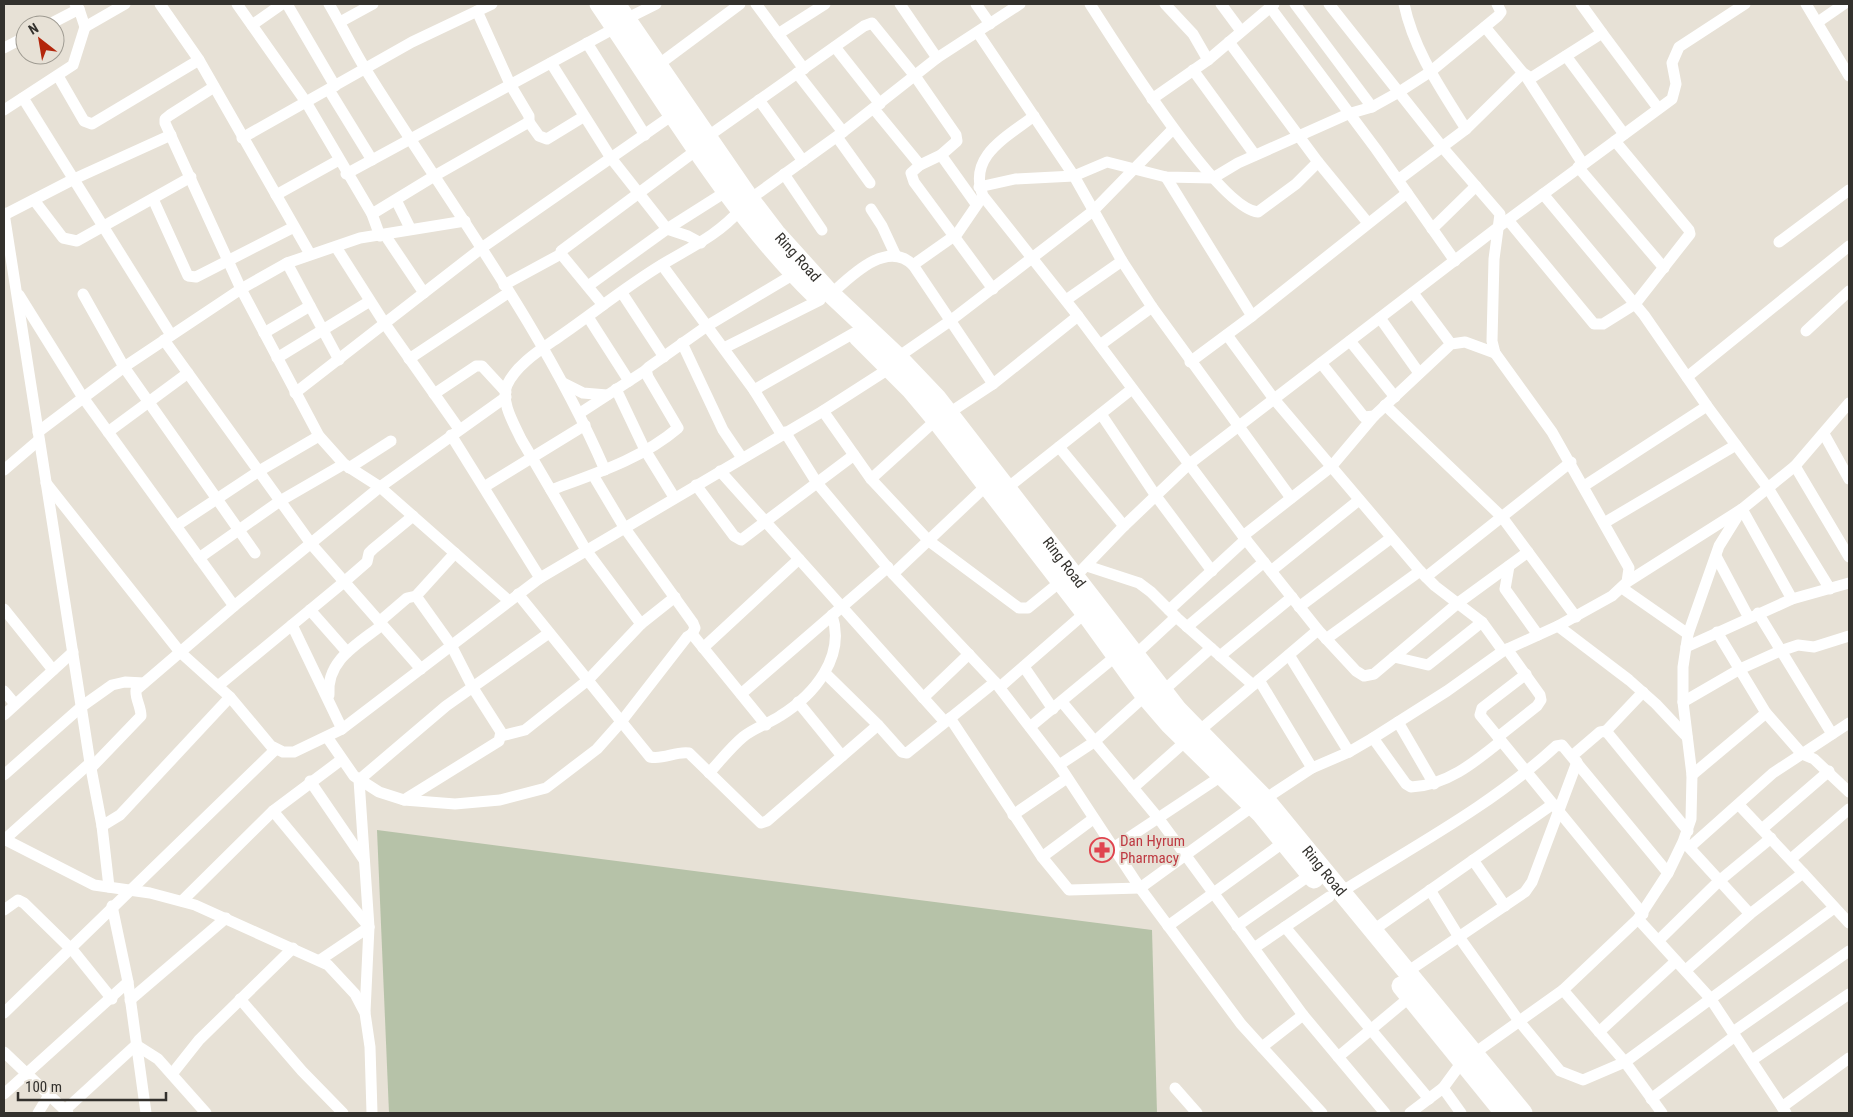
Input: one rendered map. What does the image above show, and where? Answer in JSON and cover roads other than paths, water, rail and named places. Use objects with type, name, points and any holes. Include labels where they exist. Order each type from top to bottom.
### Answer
[{"type":"main road","name":"Ring Road","points":[[599,4],[619,17],[658,65],[703,143],[727,191],[745,204],[800,261],[854,333],[894,362]]},
{"type":"main road","name":"Ring Road","points":[[619,17],[674,114],[703,143],[794,274],[826,297],[894,362],[1006,489],[1074,575],[1126,656],[1154,693],[1193,736],[1259,802],[1335,894],[1410,997],[1523,1113]]},
{"type":"main road","name":"Ring Road","points":[[942,416],[987,485],[1074,575],[1085,613],[1126,656]]},
{"type":"main road","name":"Ring Road","points":[[1193,736],[1223,775],[1259,802],[1284,842],[1310,874],[1335,894],[1372,931],[1407,972],[1468,1058],[1504,1113]]},
{"type":"street","points":[[85,27],[125,4]]},
{"type":"street","points":[[160,4],[199,60],[310,254]]},
{"type":"street","points":[[237,4],[306,102],[346,174],[372,214],[382,235],[424,293]]},
{"type":"street","points":[[252,25],[282,4]]},
{"type":"street","points":[[287,4],[372,160]]},
{"type":"street","points":[[330,4],[366,69],[483,247],[506,289],[543,348],[580,413],[604,470]]},
{"type":"street","points":[[340,22],[373,4]]},
{"type":"street","points":[[242,138],[412,42],[492,4]]},
{"type":"street","points":[[346,174],[587,43],[619,17],[656,4]]},
{"type":"street","points":[[658,65],[740,4]]},
{"type":"street","points":[[756,4],[778,34],[870,183]]},
{"type":"street","points":[[778,34],[825,4]]},
{"type":"street","points":[[900,4],[937,58]]},
{"type":"street","points":[[976,4],[990,24]]},
{"type":"street","points":[[641,624],[586,550],[532,457],[512,420],[506,394],[507,386],[518,370],[543,348],[662,265],[701,244],[725,227],[745,204],[840,135],[937,58],[1020,4]]},
{"type":"street","points":[[1090,4],[1173,129],[1213,178],[1246,208],[1258,212],[1296,184],[1318,162]]},
{"type":"street","points":[[1165,4],[1192,34],[1208,60]]},
{"type":"street","points":[[1221,4],[1241,31]]},
{"type":"street","points":[[1295,4],[1372,107]]},
{"type":"street","points":[[1329,4],[1443,148],[1500,214],[1500,222],[1497,228],[1492,341],[1496,353],[1571,462],[1630,568],[1625,585]]},
{"type":"street","points":[[1404,4],[1414,38],[1430,72],[1466,129]]},
{"type":"street","points":[[979,195],[1016,179],[1074,176],[1107,162],[1166,177],[1213,178],[1220,172],[1255,155],[1348,114],[1372,107],[1399,92],[1430,72],[1485,27],[1501,12],[1497,4]]},
{"type":"street","points":[[1580,4],[1658,108]]},
{"type":"street","points":[[824,411],[871,479],[929,541],[1024,610],[1074,575],[1188,465],[1497,228],[1672,99],[1676,84],[1672,63],[1679,47],[1745,4]]},
{"type":"street","points":[[1806,4],[1849,76]]},
{"type":"street","points":[[1818,22],[1844,4]]},
{"type":"street","points":[[4,110],[73,65],[85,27],[77,6],[63,15]]},
{"type":"street","points":[[1152,99],[1208,60],[1272,6],[1455,261]]},
{"type":"street","points":[[477,11],[510,84],[529,116],[530,122],[538,136],[547,139],[583,117]]},
{"type":"street","points":[[409,359],[506,289],[561,254],[564,248],[639,193],[759,100],[864,26],[872,23],[915,76],[956,135],[957,141],[941,155],[920,165],[910,173],[914,182],[993,290]]},
{"type":"street","points":[[1485,27],[1525,75],[1581,166],[1664,268]]},
{"type":"street","points":[[978,33],[1074,176],[1122,262],[1152,308],[1291,498]]},
{"type":"street","points":[[1398,180],[1466,129],[1525,75],[1535,76],[1602,33]]},
{"type":"street","points":[[1229,42],[1297,136],[1368,223]]},
{"type":"street","points":[[587,43],[645,135]]},
{"type":"street","points":[[835,47],[920,165]]},
{"type":"street","points":[[1508,220],[1594,324],[1604,324],[1635,304],[1688,238],[1689,230],[1619,137],[1566,56]]},
{"type":"street","points":[[58,76],[84,121],[92,124],[199,60]]},
{"type":"street","points":[[551,63],[583,117],[611,158],[667,229],[688,236],[701,244]]},
{"type":"street","points":[[1194,70],[1255,155]]},
{"type":"street","points":[[214,87],[165,119],[165,124],[241,289],[295,393],[319,436],[346,466],[380,487],[455,553],[513,597],[549,633],[650,757],[658,759],[678,752],[689,753],[761,823],[768,821],[878,725]]},
{"type":"street","points":[[23,98],[104,227],[188,373],[312,544],[421,669]]},
{"type":"street","points":[[759,100],[803,161]]},
{"type":"street","points":[[295,393],[483,247],[674,114]]},
{"type":"street","points":[[913,265],[954,236],[979,195],[979,176],[986,154],[1034,116]]},
{"type":"street","points":[[372,214],[530,122]]},
{"type":"street","points":[[46,483],[180,652],[230,697],[272,746],[283,752],[294,752],[342,729],[540,578],[674,497],[824,411],[894,362],[993,290],[1093,211],[1173,129]]},
{"type":"street","points":[[109,887],[102,826],[90,766],[4,214],[74,178],[171,134]]},
{"type":"street","points":[[941,155],[979,195],[1066,300],[1244,538],[1322,635],[1356,671],[1364,676],[1374,674],[1458,603],[1528,552]]},
{"type":"street","points":[[276,195],[339,160]]},
{"type":"street","points":[[784,174],[822,230]]},
{"type":"street","points":[[34,200],[63,238],[77,241],[191,177]]},
{"type":"street","points":[[1166,177],[1252,316]]},
{"type":"street","points":[[1432,229],[1476,186]]},
{"type":"street","points":[[1779,242],[1849,190]]},
{"type":"street","points":[[588,286],[667,229],[727,191]]},
{"type":"street","points":[[1190,362],[1252,316],[1407,192]]},
{"type":"street","points":[[1543,194],[1635,304],[1768,488],[1830,589]]},
{"type":"street","points":[[153,199],[188,276],[196,277],[294,227]]},
{"type":"street","points":[[396,200],[410,228]]},
{"type":"street","points":[[871,209],[882,226],[896,256]]},
{"type":"street","points":[[4,470],[82,396],[167,337],[241,289],[287,263],[360,238],[465,220]]},
{"type":"street","points":[[1687,377],[1849,246]]},
{"type":"street","points":[[336,247],[385,324],[434,394],[484,487],[540,578]]},
{"type":"street","points":[[561,254],[603,305]]},
{"type":"street","points":[[724,348],[826,297],[873,262],[889,256],[896,256],[906,258],[913,265],[993,384]]},
{"type":"street","points":[[1066,300],[1122,262]]},
{"type":"street","points":[[287,263],[339,360]]},
{"type":"street","points":[[662,265],[754,390],[817,483],[890,571],[998,685],[1059,765],[1140,888],[1241,1024],[1322,1113]]},
{"type":"street","points":[[580,413],[646,370],[707,326],[794,274]]},
{"type":"street","points":[[16,289],[82,396],[234,606]]},
{"type":"street","points":[[1806,330],[1849,291]]},
{"type":"street","points":[[622,293],[664,356]]},
{"type":"street","points":[[1413,293],[1451,344]]},
{"type":"street","points":[[83,294],[124,366],[255,553]]},
{"type":"street","points":[[277,358],[370,301]]},
{"type":"street","points":[[264,333],[310,306]]},
{"type":"street","points":[[1100,345],[1152,308]]},
{"type":"street","points":[[871,479],[942,416],[993,384],[1078,316]]},
{"type":"street","points":[[588,317],[629,381]]},
{"type":"street","points":[[1380,318],[1419,373]]},
{"type":"street","points":[[754,390],[854,333]]},
{"type":"street","points":[[1227,335],[1274,399],[1391,538],[1423,574],[1482,622],[1526,674],[1542,700],[1476,761],[1434,784],[1411,787],[1406,784],[1373,738]]},
{"type":"street","points":[[1350,341],[1395,396]]},
{"type":"street","points":[[1030,727],[1126,656],[1173,614],[1244,538],[1331,467],[1374,416],[1451,344],[1465,342],[1496,353]]},
{"type":"street","points":[[682,343],[722,430],[742,458]]},
{"type":"street","points":[[1321,363],[1364,416],[1374,416]]},
{"type":"street","points":[[434,394],[476,366],[482,366],[506,394]]},
{"type":"street","points":[[551,490],[604,470],[645,450],[678,428],[646,370]]},
{"type":"street","points":[[108,432],[188,373]]},
{"type":"street","points":[[563,383],[583,393],[612,392]]},
{"type":"street","points":[[1006,489],[1132,389]]},
{"type":"street","points":[[612,392],[674,497]]},
{"type":"street","points":[[365,1013],[355,994],[328,965],[320,960],[226,918],[182,901],[109,887],[94,886],[4,840],[90,766],[141,716],[141,705],[135,696],[136,690],[234,606],[380,487],[506,394]]},
{"type":"street","points":[[1385,405],[1502,517],[1576,617]]},
{"type":"street","points":[[1584,486],[1707,406]]},
{"type":"street","points":[[720,471],[799,559],[837,611],[947,720],[1042,857],[1069,890],[1140,888],[1259,802],[1312,768],[1349,752],[1373,738],[1505,650],[1576,617],[1742,509],[1795,466],[1848,407]]},
{"type":"street","points":[[1101,414],[1156,496],[1212,571]]},
{"type":"street","points":[[484,487],[585,425]]},
{"type":"street","points":[[1824,434],[1849,479]]},
{"type":"street","points":[[176,526],[259,471],[319,436]]},
{"type":"street","points":[[199,558],[280,501],[391,441]]},
{"type":"street","points":[[1604,523],[1736,445]]},
{"type":"street","points":[[1059,447],[1124,526]]},
{"type":"street","points":[[696,485],[734,536],[741,540],[854,455]]},
{"type":"street","points":[[1133,788],[1289,655],[1423,574],[1502,517],[1571,462]]},
{"type":"street","points":[[1795,466],[1849,557]]},
{"type":"street","points":[[327,737],[341,760],[359,780],[379,792],[404,800],[455,804],[500,800],[546,788],[597,748],[621,722],[687,637],[692,634],[694,625],[624,527],[592,475]]},
{"type":"street","points":[[741,694],[837,611],[929,541],[987,485]]},
{"type":"street","points":[[1272,572],[1359,500]]},
{"type":"street","points":[[1742,509],[1716,556],[1688,634],[1683,667],[1683,702],[1692,775],[1691,819],[1687,845],[1750,914]]},
{"type":"street","points":[[1742,509],[1792,600]]},
{"type":"street","points":[[218,686],[367,562],[368,553],[412,516]]},
{"type":"street","points":[[1300,607],[1391,538]]},
{"type":"street","points":[[330,701],[328,683],[333,667],[407,598],[416,596],[455,553]]},
{"type":"street","points":[[1716,556],[1754,616],[1780,651],[1832,734]]},
{"type":"street","points":[[703,648],[799,559]]},
{"type":"street","points":[[1187,627],[1264,562]]},
{"type":"street","points":[[1509,566],[1505,589],[1538,635]]},
{"type":"street","points":[[1074,575],[1139,583],[1151,592],[1220,656],[1256,682],[1312,768]]},
{"type":"street","points":[[1686,647],[1792,600],[1849,583]]},
{"type":"street","points":[[1625,585],[1688,634]]},
{"type":"street","points":[[1478,588],[1505,589]]},
{"type":"street","points":[[404,800],[499,741],[501,736],[501,732],[473,688],[451,645],[416,596]]},
{"type":"street","points":[[1220,656],[1292,597]]},
{"type":"street","points":[[501,736],[525,730],[588,680],[641,624],[675,598]]},
{"type":"street","points":[[4,609],[53,670]]},
{"type":"street","points":[[310,610],[347,652]]},
{"type":"street","points":[[709,773],[742,737],[782,716],[826,674],[836,642],[837,611]]},
{"type":"street","points":[[826,674],[878,725],[902,752],[907,753],[947,720],[1024,667],[1085,613]]},
{"type":"street","points":[[1394,657],[1428,665],[1482,622]]},
{"type":"street","points":[[292,625],[342,729]]},
{"type":"street","points":[[1558,626],[1643,692],[1687,737]]},
{"type":"street","points":[[1718,632],[1766,713],[1802,754],[1814,759],[1848,788]]},
{"type":"street","points":[[359,780],[446,706],[549,633]]},
{"type":"street","points":[[692,634],[766,725]]},
{"type":"street","points":[[1683,702],[1740,669],[1780,651],[1798,645],[1814,647],[1849,636]]},
{"type":"street","points":[[1059,765],[1094,742],[1211,648]]},
{"type":"street","points":[[4,715],[73,652]]},
{"type":"street","points":[[923,698],[969,654]]},
{"type":"street","points":[[1289,655],[1349,752]]},
{"type":"street","points":[[1024,667],[1094,742],[1159,819],[1303,1015],[1385,1113]]},
{"type":"street","points":[[1526,674],[1480,711],[1480,715],[1556,807],[1659,940],[1710,998],[1784,1110],[1849,1058]]},
{"type":"street","points":[[4,775],[81,707],[112,685],[125,682],[144,683]]},
{"type":"street","points":[[4,691],[15,704]]},
{"type":"street","points":[[1407,972],[1525,892],[1532,882],[1556,807],[1574,759],[1600,732],[1606,731],[1643,692]]},
{"type":"street","points":[[102,826],[120,815],[230,697]]},
{"type":"street","points":[[798,702],[842,756]]},
{"type":"street","points":[[1692,775],[1766,713]]},
{"type":"street","points":[[1398,722],[1434,784]]},
{"type":"street","points":[[1410,1113],[1443,1088],[1468,1058],[1563,990],[1640,916],[1687,845],[1738,805],[1773,773],[1849,723]]},
{"type":"street","points":[[1606,731],[1688,831]]},
{"type":"street","points":[[1254,948],[1335,894],[1486,802],[1527,773],[1556,746],[1562,745],[1668,873]]},
{"type":"street","points":[[4,1013],[71,949],[112,906],[276,749]]},
{"type":"street","points":[[182,901],[273,811],[310,781],[341,760]]},
{"type":"street","points":[[1762,829],[1829,771]]},
{"type":"street","points":[[1113,848],[1223,775]]},
{"type":"street","points":[[1013,815],[1066,778]]},
{"type":"street","points":[[359,780],[369,927],[365,1013],[370,1047],[372,1113]]},
{"type":"street","points":[[310,781],[364,861]]},
{"type":"street","points":[[1738,805],[1791,859],[1849,923]]},
{"type":"street","points":[[1372,931],[1473,860],[1556,807]]},
{"type":"street","points":[[1791,859],[1849,809]]},
{"type":"street","points":[[273,811],[369,927]]},
{"type":"street","points":[[1042,857],[1093,819]]},
{"type":"street","points":[[1659,940],[1719,881],[1771,838]]},
{"type":"street","points":[[1168,926],[1284,842]]},
{"type":"street","points":[[1473,860],[1505,906]]},
{"type":"street","points":[[1686,970],[1750,914],[1803,873]]},
{"type":"street","points":[[1237,926],[1310,874]]},
{"type":"street","points":[[1430,890],[1459,937],[1519,1021],[1560,1071],[1571,1077],[1583,1080],[1625,1062],[1834,908]]},
{"type":"street","points":[[4,910],[13,901],[24,902],[71,949],[112,998]]},
{"type":"street","points":[[112,906],[128,982],[146,1113]]},
{"type":"street","points":[[130,1000],[226,918]]},
{"type":"street","points":[[320,960],[369,927]]},
{"type":"street","points":[[1285,927],[1429,1099]]},
{"type":"street","points":[[172,1074],[199,1040],[293,948]]},
{"type":"street","points":[[1651,1098],[1734,1034],[1849,951]]},
{"type":"street","points":[[1599,1032],[1676,960]]},
{"type":"street","points":[[4,1094],[128,982]]},
{"type":"street","points":[[1563,990],[1625,1062],[1662,1113]]},
{"type":"street","points":[[1752,1060],[1849,994]]},
{"type":"street","points":[[1338,1057],[1410,997]]},
{"type":"street","points":[[240,998],[302,1071],[343,1113]]},
{"type":"street","points":[[1262,1047],[1303,1015]]},
{"type":"street","points":[[136,1045],[158,1060],[206,1113]]},
{"type":"street","points":[[4,1052],[66,1112],[136,1045]]},
{"type":"street","points":[[1175,1088],[1197,1113]]},
{"type":"street","points":[[1443,1088],[1461,1113]]},
{"type":"street","points":[[38,1113],[49,1095]]},
{"type":"place","name":"Dan Hyrum Pharmacy","points":[[1102,850]]}]
